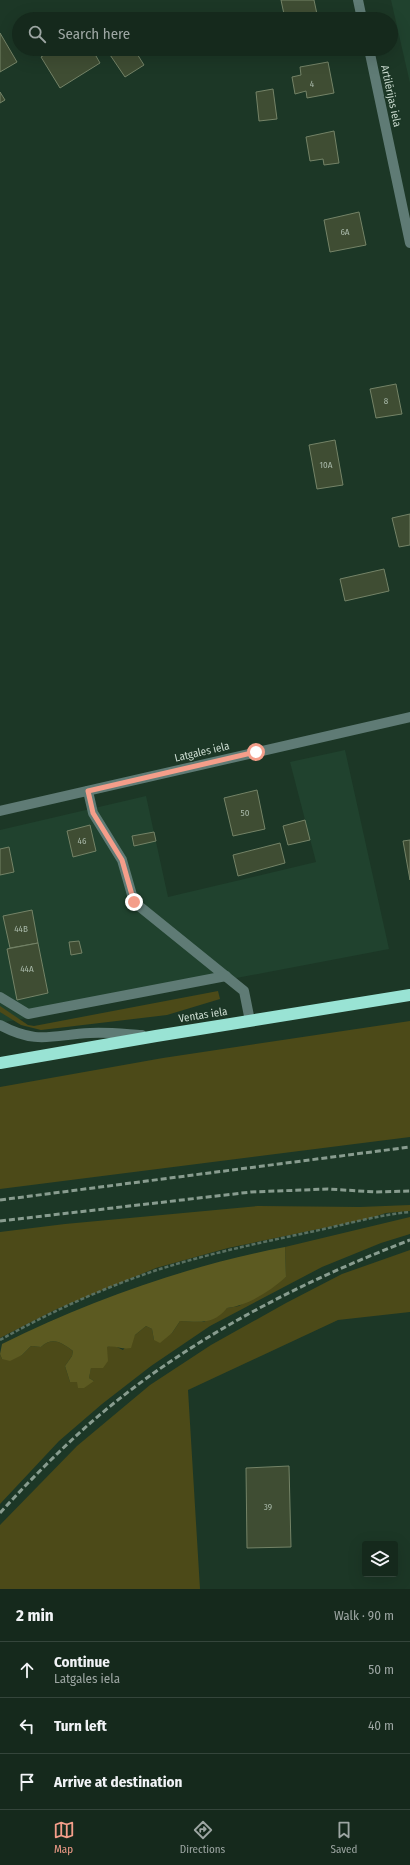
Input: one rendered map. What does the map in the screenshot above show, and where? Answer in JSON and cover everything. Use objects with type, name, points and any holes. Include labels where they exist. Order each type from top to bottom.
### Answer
[{"type":"highway","name":"Ventas iela","points":[[0,1063],[156,1036],[410,996]]},
{"type":"street","points":[[358,0],[361,12]]},
{"type":"street","name":"Artilērijas iela","points":[[370,56],[410,243]]},
{"type":"street","name":"Latgales iela","points":[[0,811],[410,717]]},
{"type":"street","points":[[88,791],[93,813],[122,860],[134,902],[244,990],[250,1021]]},
{"type":"street","points":[[0,997],[28,1014],[226,976]]},
{"type":"street","points":[[0,1025],[21,1035],[38,1038],[90,1033],[156,1036]]},
{"type":"path","points":[[0,1340],[57,1311],[161,1269],[230,1249],[354,1223],[386,1214],[410,1212]]},
{"type":"shaded area","points":[[391,0],[410,0],[410,83],[398,31],[398,12],[394,12]]},
{"type":"shaded area","points":[[345,750],[389,949],[0,1023],[0,830],[146,796],[168,897],[316,862],[290,762]]},
{"type":"shaded area","points":[[218,991],[220,999],[167,1015],[41,1030],[21,1025],[0,1012],[0,1006],[28,1025],[34,1026]]},
{"type":"shaded area","points":[[410,1021],[410,1137],[0,1189],[0,1087],[163,1058]]},
{"type":"shaded area","points":[[410,1205],[410,1211],[386,1213],[367,1219],[228,1248],[156,1268],[57,1309],[0,1338],[0,1232],[65,1224],[258,1206],[360,1207]]},
{"type":"shaded area","points":[[410,1217],[410,1234],[381,1243],[322,1267],[210,1326],[151,1366],[102,1404],[59,1441],[0,1504],[0,1354],[2,1359],[22,1355],[31,1346],[41,1347],[53,1341],[61,1343],[73,1351],[72,1356],[65,1366],[70,1382],[94,1381],[89,1378],[91,1367],[107,1347],[113,1345],[123,1350],[135,1335],[146,1326],[152,1329],[154,1340],[172,1333],[180,1321],[204,1322],[227,1308],[239,1306],[286,1277],[285,1247]]},
{"type":"shaded area","points":[[285,1247],[286,1277],[259,1297],[243,1304],[227,1308],[211,1320],[200,1322],[180,1321],[172,1333],[160,1343],[154,1340],[152,1329],[146,1326],[135,1335],[131,1348],[107,1347],[108,1361],[103,1368],[91,1368],[89,1378],[94,1381],[84,1388],[78,1388],[77,1382],[70,1382],[65,1366],[72,1356],[73,1351],[61,1343],[53,1341],[41,1347],[31,1346],[22,1355],[10,1361],[2,1359],[0,1354],[2,1344],[105,1299],[175,1274]]},
{"type":"shaded area","points":[[410,1250],[410,1312],[338,1320],[188,1390],[200,1589],[0,1589],[0,1525],[77,1446],[150,1385],[211,1345],[286,1303],[342,1274]]},
{"type":"building","points":[[281,0],[314,0],[317,12],[284,12]]},
{"type":"building","points":[[0,33],[12,56],[17,62],[0,72]]},
{"type":"building","points":[[96,56],[100,63],[60,88],[41,57]]},
{"type":"building","points":[[111,56],[138,56],[144,65],[125,77]]},
{"type":"building","points":[[328,62],[334,93],[307,98],[306,91],[295,94],[292,77],[301,75],[300,67]]},
{"type":"building","points":[[273,89],[277,119],[259,121],[256,92]]},
{"type":"building","points":[[0,92],[5,100],[0,103]]},
{"type":"building","points":[[334,131],[339,163],[324,165],[323,159],[310,161],[306,137]]},
{"type":"building","points":[[359,212],[366,245],[330,252],[324,220]]},
{"type":"building","points":[[396,384],[402,414],[376,418],[370,389]]},
{"type":"building","points":[[335,440],[343,485],[317,489],[309,445]]},
{"type":"building","points":[[410,514],[410,545],[399,547],[392,518]]},
{"type":"building","points":[[384,569],[389,591],[345,601],[340,579]]},
{"type":"building","points":[[257,790],[265,829],[233,836],[224,798]]},
{"type":"building","points":[[305,820],[310,840],[288,845],[283,826]]},
{"type":"building","points":[[90,825],[96,851],[73,857],[67,831]]},
{"type":"building","points":[[154,832],[156,841],[134,846],[132,836]]},
{"type":"building","points":[[410,840],[410,880],[403,841]]},
{"type":"building","points":[[280,843],[285,863],[238,876],[233,855]]},
{"type":"building","points":[[9,847],[14,872],[0,875],[0,849]]},
{"type":"building","points":[[32,910],[38,943],[10,948],[3,916]]},
{"type":"building","points":[[79,941],[82,953],[71,955],[69,942]]},
{"type":"building","points":[[38,943],[48,993],[17,1000],[7,949]]},
{"type":"building","points":[[289,1466],[291,1547],[247,1548],[246,1468]]},
{"type":"railway","points":[[0,1200],[410,1147]]},
{"type":"railway","points":[[0,1221],[251,1192],[328,1189],[376,1192],[410,1191]]},
{"type":"railway","points":[[0,1513],[21,1490],[88,1425],[124,1395],[200,1342],[282,1296],[367,1257],[410,1240]]},
{"type":"route","points":[[134,902],[122,860],[93,813],[88,791],[256,752]]}]
